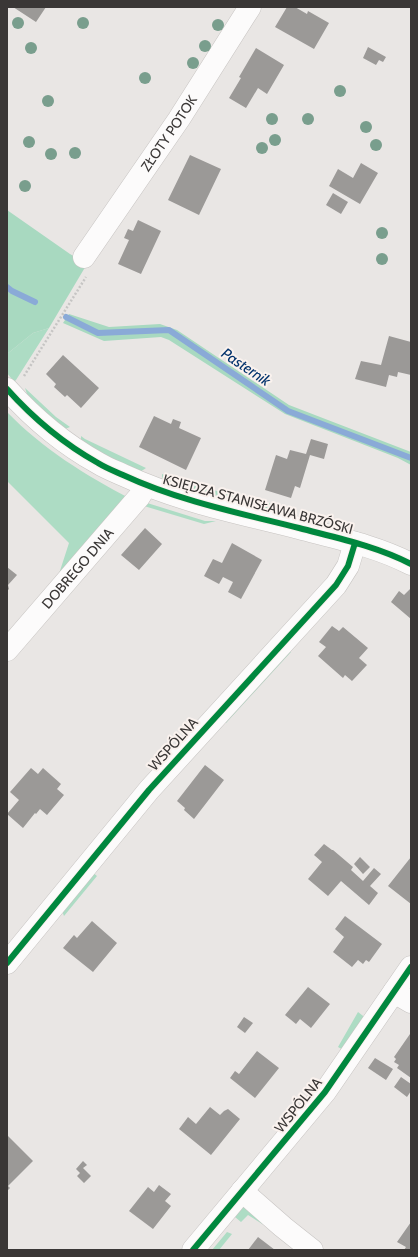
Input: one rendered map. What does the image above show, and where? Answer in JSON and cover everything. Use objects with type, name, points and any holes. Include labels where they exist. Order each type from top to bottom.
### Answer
[{"type":"street","name":"ZŁOTY POTOK","points":[[84,257],[179,119],[250,7]]},
{"type":"street","name":"KSIĘDZA STANISŁAWA BRZÓSKI","points":[[9,391],[48,429],[73,448],[99,464],[146,486],[197,502],[383,551],[411,564]]},
{"type":"street","name":"DOBREGO DNIA","points":[[7,650],[139,497],[146,486]]},
{"type":"street","name":"WSPÓLNA","points":[[7,963],[148,790],[336,585],[348,566],[355,543]]},
{"type":"street","name":"WSPÓLNA","points":[[193,1250],[403,997],[411,967]]},
{"type":"street","points":[[242,1191],[312,1250]]},
{"type":"path","points":[[9,391],[18,386],[69,303]]},
{"type":"green space","points":[[7,210],[70,254],[87,264],[49,328],[33,333],[7,354]]},
{"type":"green space","points":[[69,314],[109,327],[160,324],[177,330],[289,405],[411,452],[411,465],[398,458],[285,414],[169,340],[161,337],[104,341],[63,323]]},
{"type":"green space","points":[[49,328],[14,382],[7,373],[7,354],[33,333]]},
{"type":"green space","points":[[25,388],[56,417],[70,427],[65,429],[26,395]]},
{"type":"green space","points":[[7,412],[35,438],[65,460],[81,471],[131,499],[57,580],[69,543],[7,481]]},
{"type":"green space","points":[[81,436],[146,468],[140,472],[121,464],[81,441]]},
{"type":"green space","points":[[162,474],[187,484],[290,508],[288,516],[162,482]]},
{"type":"green space","points":[[144,502],[205,521],[216,521],[204,524],[144,506]]},
{"type":"green space","points":[[285,649],[291,652],[226,723],[224,716]]},
{"type":"green space","points":[[91,871],[97,876],[64,916],[61,908]]},
{"type":"green space","points":[[358,1012],[367,1019],[345,1051],[338,1047]]},
{"type":"green space","points":[[243,1206],[303,1250],[248,1215],[241,1222],[235,1217]]},
{"type":"green space","points":[[227,1232],[232,1234],[219,1250],[212,1250]]},
{"type":"building","points":[[13,7],[46,7],[36,22]]},
{"type":"building","points":[[287,7],[295,7],[307,14],[308,11],[329,23],[314,49],[275,27]]},
{"type":"building","points":[[368,47],[386,57],[383,62],[379,60],[376,65],[363,58]]},
{"type":"building","points":[[256,48],[284,65],[267,94],[258,88],[246,108],[229,98]]},
{"type":"building","points":[[190,155],[221,169],[199,215],[168,200]]},
{"type":"building","points":[[361,163],[378,173],[360,204],[329,186],[338,169],[353,178]]},
{"type":"building","points":[[333,193],[348,202],[341,214],[326,205]]},
{"type":"building","points":[[138,220],[161,231],[141,274],[118,264],[129,240],[124,238],[128,229],[133,231]]},
{"type":"building","points":[[389,336],[411,342],[411,375],[398,372],[397,377],[389,375],[386,387],[355,379],[361,361],[381,365]]},
{"type":"building","points":[[63,355],[99,388],[81,408],[67,395],[65,397],[54,387],[56,384],[46,374]]},
{"type":"building","points":[[154,416],[171,424],[173,419],[181,422],[179,428],[201,438],[186,470],[139,447]]},
{"type":"building","points":[[311,439],[328,444],[324,459],[310,455],[300,488],[295,486],[291,498],[265,490],[276,455],[287,459],[290,450],[306,454]]},
{"type":"building","points":[[145,528],[162,544],[139,570],[121,555]]},
{"type":"building","points":[[232,543],[262,560],[241,599],[228,592],[233,582],[223,577],[219,584],[204,576],[213,559],[222,563]]},
{"type":"building","points":[[7,567],[17,575],[8,585],[9,589],[7,591]]},
{"type":"building","points":[[411,588],[411,619],[391,602],[399,591],[404,595]]},
{"type":"building","points":[[332,626],[339,631],[343,627],[368,648],[359,658],[367,665],[352,681],[345,675],[343,678],[318,656],[326,647],[319,642]]},
{"type":"building","points":[[205,765],[224,780],[194,819],[177,801]]},
{"type":"building","points":[[31,768],[38,774],[43,768],[61,784],[57,789],[64,795],[47,815],[40,809],[23,828],[7,814],[19,800],[10,792]]},
{"type":"building","points":[[324,844],[353,867],[351,870],[363,881],[374,868],[381,874],[370,886],[378,893],[369,905],[341,881],[328,896],[308,879],[322,862],[314,855]]},
{"type":"building","points":[[360,857],[370,867],[363,874],[354,864]]},
{"type":"building","points":[[411,857],[411,904],[388,886]]},
{"type":"building","points":[[345,916],[382,944],[369,962],[366,960],[363,964],[358,960],[352,967],[333,952],[344,937],[335,929]]},
{"type":"building","points":[[92,921],[117,943],[93,972],[63,948],[74,935],[77,938]]},
{"type":"building","points":[[308,987],[330,1004],[311,1028],[300,1019],[296,1024],[285,1015]]},
{"type":"building","points":[[244,1017],[253,1023],[245,1033],[237,1027]]},
{"type":"building","points":[[410,1034],[411,1078],[397,1068],[399,1065],[394,1062],[396,1059],[394,1057]]},
{"type":"building","points":[[257,1051],[279,1068],[255,1098],[230,1078],[235,1071],[239,1074]]},
{"type":"building","points":[[375,1058],[393,1069],[386,1080],[368,1068]]},
{"type":"building","points":[[401,1077],[411,1084],[411,1091],[407,1097],[394,1087]]},
{"type":"building","points":[[210,1107],[220,1115],[228,1109],[240,1119],[211,1155],[179,1129],[188,1117],[196,1124]]},
{"type":"building","points":[[7,1135],[33,1161],[8,1186],[10,1188],[7,1191]]},
{"type":"building","points":[[83,1161],[87,1165],[83,1168],[91,1176],[84,1183],[77,1176],[80,1173],[76,1169]]},
{"type":"building","points":[[159,1185],[171,1194],[165,1201],[171,1206],[153,1229],[129,1211],[148,1187],[154,1192]]},
{"type":"building","points":[[411,1222],[411,1250],[404,1250],[406,1247],[397,1242]]},
{"type":"building","points":[[258,1237],[275,1250],[248,1250]]},
{"type":"waterway","name":"Pasternik","points":[[7,287],[35,302]]},
{"type":"waterway","name":"Pasternik","points":[[66,317],[98,333],[169,330],[288,411],[411,458]]},
{"type":"cycle path","points":[[7,389],[38,420],[73,448],[101,465],[123,475],[187,499],[356,543],[384,552],[411,564]]},
{"type":"cycle path","points":[[7,963],[149,790],[336,585],[348,566],[355,543]]},
{"type":"cycle path","points":[[193,1250],[325,1092],[411,967]]}]
